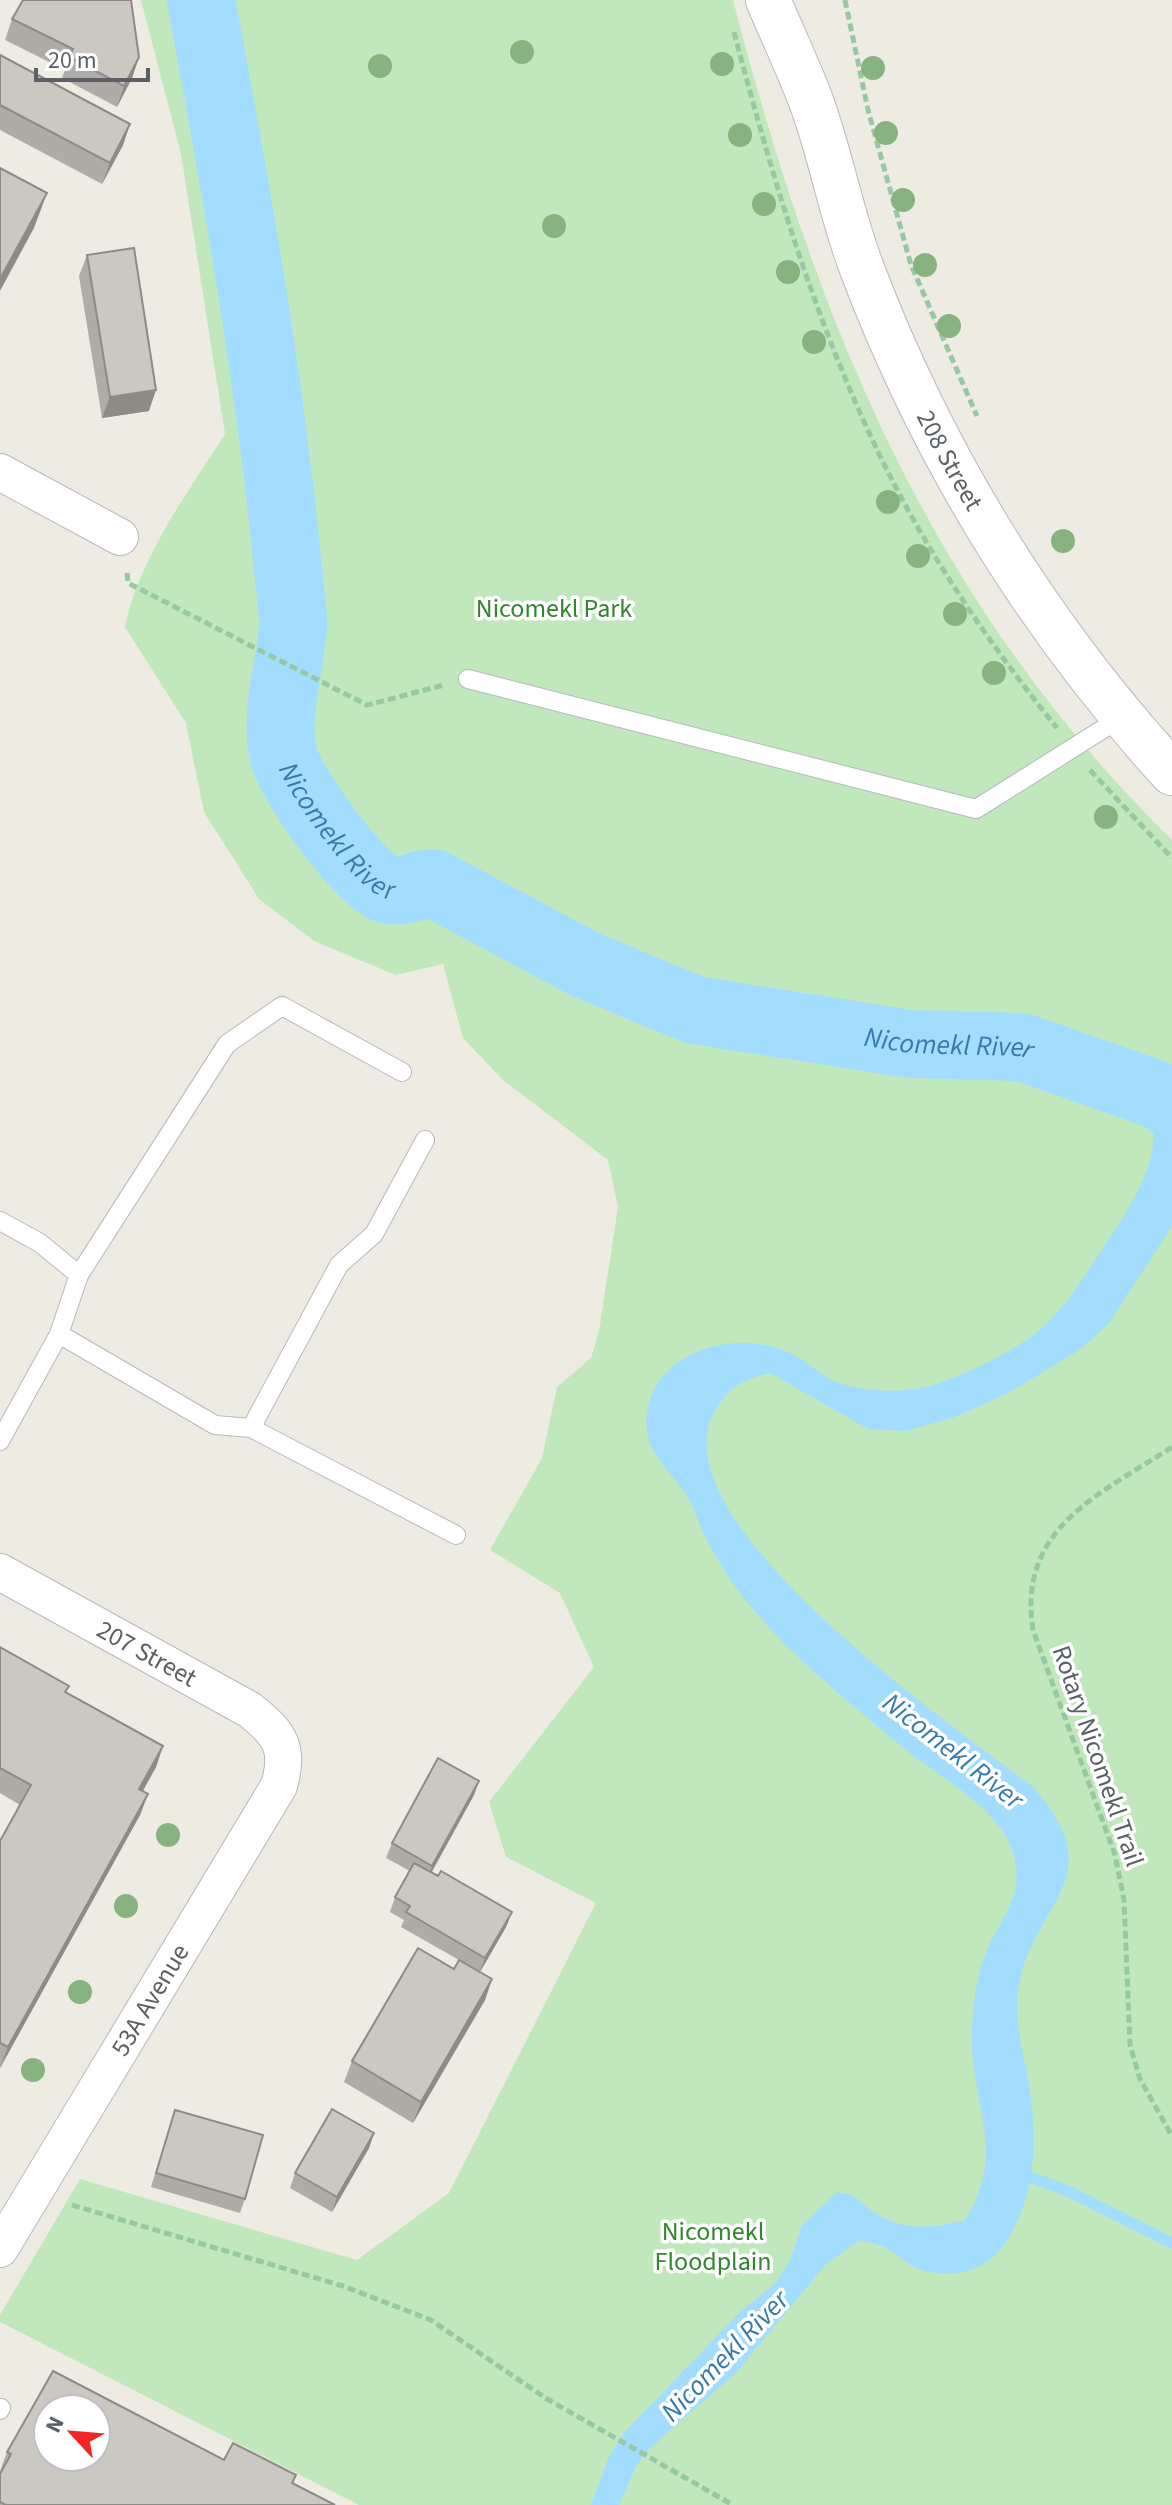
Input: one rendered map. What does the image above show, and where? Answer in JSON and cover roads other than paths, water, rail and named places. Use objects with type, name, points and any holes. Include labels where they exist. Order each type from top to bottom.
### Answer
[{"type":"main road","name":"208 Street","points":[[768,0],[812,103],[862,268],[919,402],[964,489],[1067,649],[1172,773]]},
{"type":"main road","name":"208 Street","points":[[804,0],[812,103]]},
{"type":"street","points":[[0,472],[120,537]]},
{"type":"street","name":"207 Street","points":[[0,1572],[250,1710],[269,1726],[283,1746]]},
{"type":"street","name":"53A Avenue","points":[[0,2249],[279,1786],[285,1766],[283,1746]]},
{"type":"lane","points":[[468,679],[976,809],[1122,717]]},
{"type":"lane","points":[[0,1441],[59,1334],[79,1275],[227,1044],[282,1006],[402,1072]]},
{"type":"lane","points":[[251,1428],[339,1265],[374,1234],[425,1140]]},
{"type":"lane","points":[[0,1221],[40,1243],[79,1275]]},
{"type":"lane","points":[[59,1334],[215,1425],[251,1428],[456,1535]]},
{"type":"water","points":[[1076,1060],[1172,1082],[1172,1226],[1109,1323],[1081,1349],[1008,1393],[955,1417],[905,1431],[868,1429],[770,1373],[751,1378],[730,1391],[714,1413],[708,1458],[729,1509],[769,1564],[824,1619],[884,1672],[1032,1786],[1056,1818],[1067,1845],[1068,1868],[1061,1890],[1026,1959],[1017,2000],[1034,2138],[1025,2200],[1002,2248],[986,2262],[968,2271],[947,2274],[922,2270],[886,2248],[860,2240],[826,2264],[736,2373],[650,2448],[636,2466],[619,2505],[591,2505],[610,2454],[624,2433],[737,2315],[775,2283],[790,2261],[802,2225],[837,2192],[853,2196],[895,2223],[930,2226],[965,2220],[978,2195],[986,2150],[973,2061],[975,1993],[983,1962],[1010,1906],[1016,1882],[1013,1853],[1006,1837],[981,1807],[831,1687],[786,1645],[746,1600],[712,1549],[686,1494],[656,1455],[647,1434],[648,1407],[656,1386],[669,1369],[706,1348],[751,1343],[772,1347],[792,1354],[842,1384],[900,1391],[956,1377],[993,1360],[1036,1333],[1056,1315],[1073,1293],[1121,1221],[1145,1175],[1153,1143],[1153,1127],[1130,1107],[1059,1085]]},
{"type":"waterway","name":"Nicomekl River","points":[[201,0],[251,284],[281,498],[293,624],[281,707],[281,740],[284,757],[299,788],[344,851],[374,882],[386,889],[398,890],[433,883],[586,965],[695,1010],[911,1044],[1022,1047],[1163,1097],[1172,1105]]},
{"type":"waterway","points":[[1020,2173],[1068,2191],[1172,2243]]},
{"type":"park label","name":"Nicomekl Park","points":[[554,608]]},
{"type":"park label","name":"Nicomekl Floodplain","points":[[713,2246]]}]
